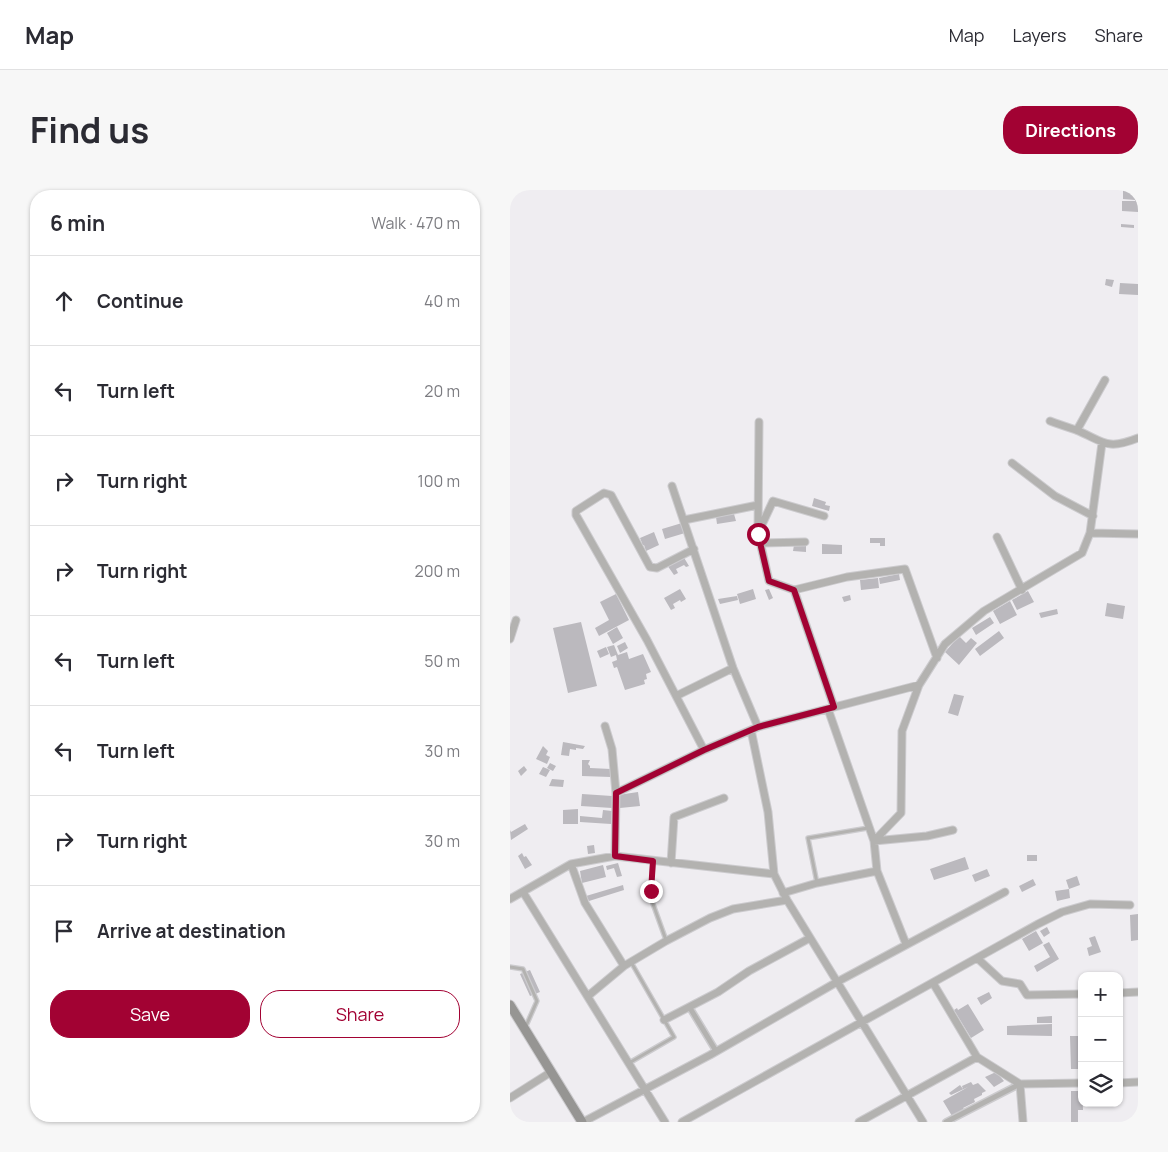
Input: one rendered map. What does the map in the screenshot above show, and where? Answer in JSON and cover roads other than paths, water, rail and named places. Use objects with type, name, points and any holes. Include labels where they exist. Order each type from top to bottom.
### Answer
[{"type":"main road","points":[[510,1005],[583,1122]]},
{"type":"street","points":[[1077,430],[1105,380]]},
{"type":"street","points":[[1050,421],[1077,430],[1102,443],[1123,444],[1138,438]]},
{"type":"street","points":[[759,422],[758,534],[769,581],[794,590],[847,577],[905,569],[937,658]]},
{"type":"street","points":[[874,841],[901,813],[902,731],[919,685],[946,644],[984,611],[1082,553],[1090,533],[1102,443]]},
{"type":"street","points":[[1012,463],[1055,496],[1093,516]]},
{"type":"street","points":[[672,486],[754,728],[768,812],[774,874],[787,900],[923,1122]]},
{"type":"street","points":[[694,549],[653,568],[650,567],[611,495],[604,494],[576,511],[576,515],[647,640],[704,750]]},
{"type":"street","points":[[758,534],[773,501],[824,516]]},
{"type":"street","points":[[684,520],[758,506]]},
{"type":"street","points":[[1090,533],[1138,534]]},
{"type":"street","points":[[997,537],[1022,590]]},
{"type":"street","points":[[760,543],[806,542]]},
{"type":"street","points":[[794,590],[874,841],[877,871],[906,944]]},
{"type":"street","points":[[510,639],[516,620]]},
{"type":"street","points":[[676,696],[733,668]]},
{"type":"street","points":[[616,793],[754,728],[919,685]]},
{"type":"street","points":[[605,726],[612,749],[616,793],[615,856]]},
{"type":"street","points":[[671,863],[674,817],[724,798]]},
{"type":"street","points":[[874,841],[927,836],[953,830]]},
{"type":"street","points":[[510,899],[571,864],[615,856],[774,874]]},
{"type":"street","points":[[571,864],[585,903],[627,964]]},
{"type":"street","points":[[784,893],[817,883],[877,871]]},
{"type":"street","points":[[523,892],[664,1122]]},
{"type":"street","points":[[583,1122],[716,1051],[906,944],[1005,892]]},
{"type":"street","points":[[588,996],[627,964],[666,940],[710,918],[733,910],[787,900]]},
{"type":"street","points":[[682,1122],[1062,912],[1090,904],[1130,905]]},
{"type":"street","points":[[664,1020],[690,1008],[749,971],[810,938]]},
{"type":"street","points":[[977,958],[1002,981],[1020,984],[1027,995],[1078,994]]},
{"type":"street","points":[[934,983],[977,1057],[1020,1084]]},
{"type":"street","points":[[1123,993],[1138,992]]},
{"type":"street","points":[[690,1008],[716,1051]]},
{"type":"street","points":[[859,1122],[977,1057]]},
{"type":"street","points":[[510,1098],[552,1072]]},
{"type":"street","points":[[1123,1082],[1138,1082]]},
{"type":"street","points":[[946,1122],[1020,1084],[1078,1083]]},
{"type":"street","points":[[1020,1084],[1023,1122]]},
{"type":"lane","points":[[817,883],[808,838],[869,828]]},
{"type":"lane","points":[[653,861],[651,891],[653,904],[666,940]]},
{"type":"lane","points":[[627,964],[674,1037],[629,1063]]},
{"type":"lane","points":[[510,966],[523,968],[537,1001],[524,1028]]}]
